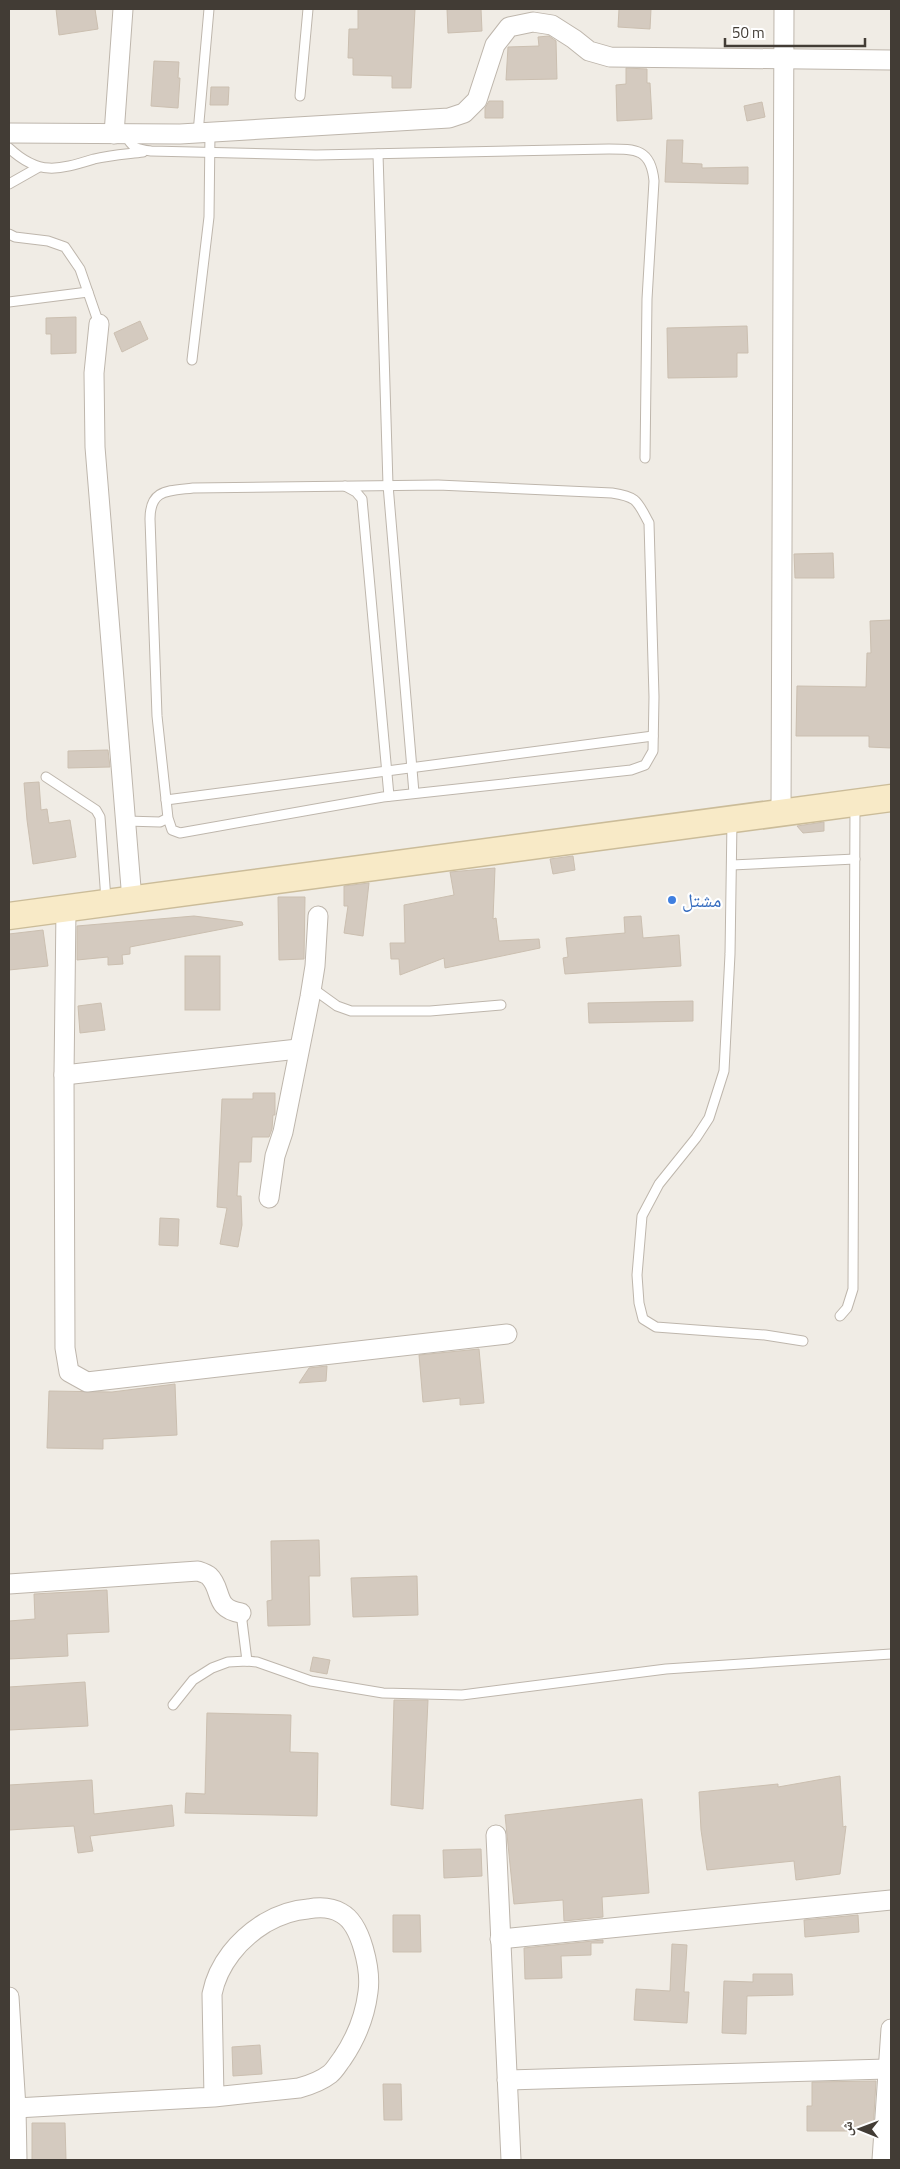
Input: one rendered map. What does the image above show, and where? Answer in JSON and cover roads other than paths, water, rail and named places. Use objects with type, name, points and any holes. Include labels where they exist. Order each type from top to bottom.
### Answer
[{"type":"main road","points":[[9,916],[732,821],[891,798]]},
{"type":"street","points":[[119,134],[123,9]]},
{"type":"street","points":[[782,814],[784,9]]},
{"type":"street","points":[[9,133],[119,134],[204,132],[449,118],[464,113],[477,100],[495,45],[509,27],[533,22],[552,25],[574,39],[588,51],[610,57],[891,60]]},
{"type":"street","points":[[99,324],[94,373],[95,447],[132,900]]},
{"type":"street","points":[[66,909],[64,1075],[65,1348],[69,1372],[87,1382],[507,1334]]},
{"type":"street","points":[[269,1198],[275,1156],[283,1132],[298,1049],[312,988],[318,916]]},
{"type":"street","points":[[64,1075],[298,1049]]},
{"type":"street","points":[[9,1584],[198,1571],[210,1577],[224,1606],[234,1612],[241,1613]]},
{"type":"street","points":[[496,1835],[511,2160]]},
{"type":"street","points":[[500,1939],[891,1900]]},
{"type":"street","points":[[16,2108],[214,2097],[300,2088],[311,2085],[332,2073],[348,2049],[362,2021],[368,1992],[368,1972],[362,1945],[356,1930],[343,1914],[331,1909],[316,1908],[293,1910],[275,1917],[256,1929],[234,1950],[221,1966],[212,1994],[214,2097]]},
{"type":"street","points":[[9,1997],[16,2108],[14,2160]]},
{"type":"street","points":[[882,2160],[891,2029]]},
{"type":"street","points":[[507,2080],[887,2069]]},
{"type":"lane","points":[[192,360],[209,217],[210,153],[204,132],[209,9]]},
{"type":"lane","points":[[300,96],[308,9]]},
{"type":"lane","points":[[119,134],[130,145],[139,149],[210,153],[378,154],[634,149],[648,158],[652,167],[654,181],[647,299],[645,458]]},
{"type":"lane","points":[[9,148],[26,163],[39,167],[62,168],[94,159],[151,151]]},
{"type":"lane","points":[[378,154],[388,485],[414,793]]},
{"type":"lane","points":[[9,184],[39,167]]},
{"type":"lane","points":[[9,234],[15,237],[48,241],[65,247],[80,269],[99,324]]},
{"type":"lane","points":[[9,302],[88,292]]},
{"type":"lane","points":[[343,485],[356,492],[362,499],[389,796]]},
{"type":"lane","points":[[343,485],[535,489],[612,493],[631,496],[640,505],[649,523],[654,696],[653,736],[650,757],[645,765],[631,770],[389,796],[180,833],[172,830],[168,818],[157,716],[150,506],[155,497],[165,492],[193,488],[343,485]]},
{"type":"lane","points":[[166,800],[653,736]]},
{"type":"lane","points":[[46,777],[96,810],[100,817],[106,903]]},
{"type":"lane","points":[[840,1316],[847,1308],[853,1289],[855,804]]},
{"type":"lane","points":[[126,821],[153,823],[168,818]]},
{"type":"lane","points":[[732,821],[724,1071],[709,1118],[686,1152],[659,1184],[642,1216],[637,1274],[639,1303],[643,1319],[656,1327],[765,1335],[803,1341]]},
{"type":"lane","points":[[732,865],[855,859]]},
{"type":"lane","points":[[312,988],[337,1006],[351,1012],[430,1011],[501,1006]]},
{"type":"lane","points":[[241,1613],[247,1660]]},
{"type":"lane","points":[[173,1705],[193,1680],[212,1668],[228,1662],[247,1660],[311,1681],[383,1693],[462,1695],[666,1669],[891,1654]]},
{"type":"place","name":"مشتل","points":[[672,900]]}]
